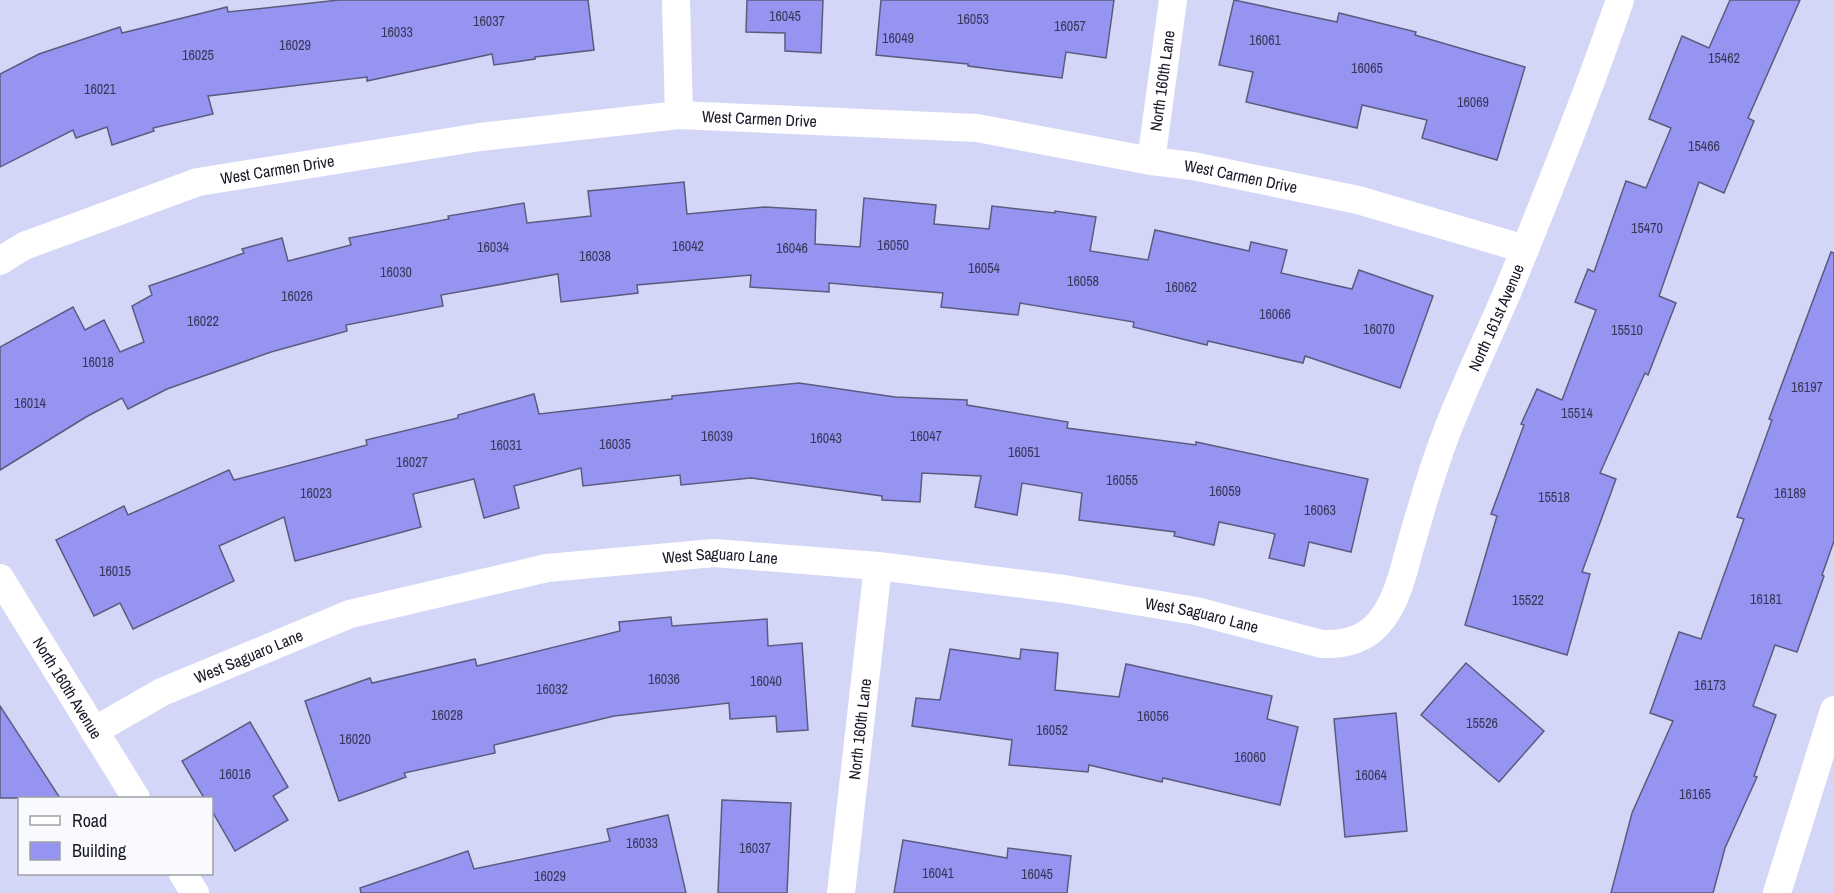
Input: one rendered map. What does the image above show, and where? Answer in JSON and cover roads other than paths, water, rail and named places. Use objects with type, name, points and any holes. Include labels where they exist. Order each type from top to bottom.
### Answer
[{"type":"street","points":[[676,0],[678,115]]},
{"type":"street","name":"North 160th Lane","points":[[1151,160],[1173,0]]},
{"type":"street","name":"North 161st Avenue","points":[[1369,633],[1382,620],[1393,603],[1449,426],[1525,249],[1585,99],[1620,0]]},
{"type":"street","name":"West Carmen Drive","points":[[0,261],[24,246],[198,182],[480,137],[678,115],[977,128],[1193,166],[1358,200],[1525,249]]},
{"type":"street","name":"West Saguaro Lane","points":[[94,731],[162,692],[350,614],[547,568],[714,553],[878,566],[1152,602],[1240,621],[1322,644],[1338,645],[1369,633]]},
{"type":"street","name":"North 160th Lane","points":[[841,893],[878,566]]},
{"type":"street","name":"North 160th Avenue","points":[[0,578],[135,797]]},
{"type":"street","points":[[1777,893],[1834,710]]},
{"type":"street","points":[[184,875],[195,893]]}]
